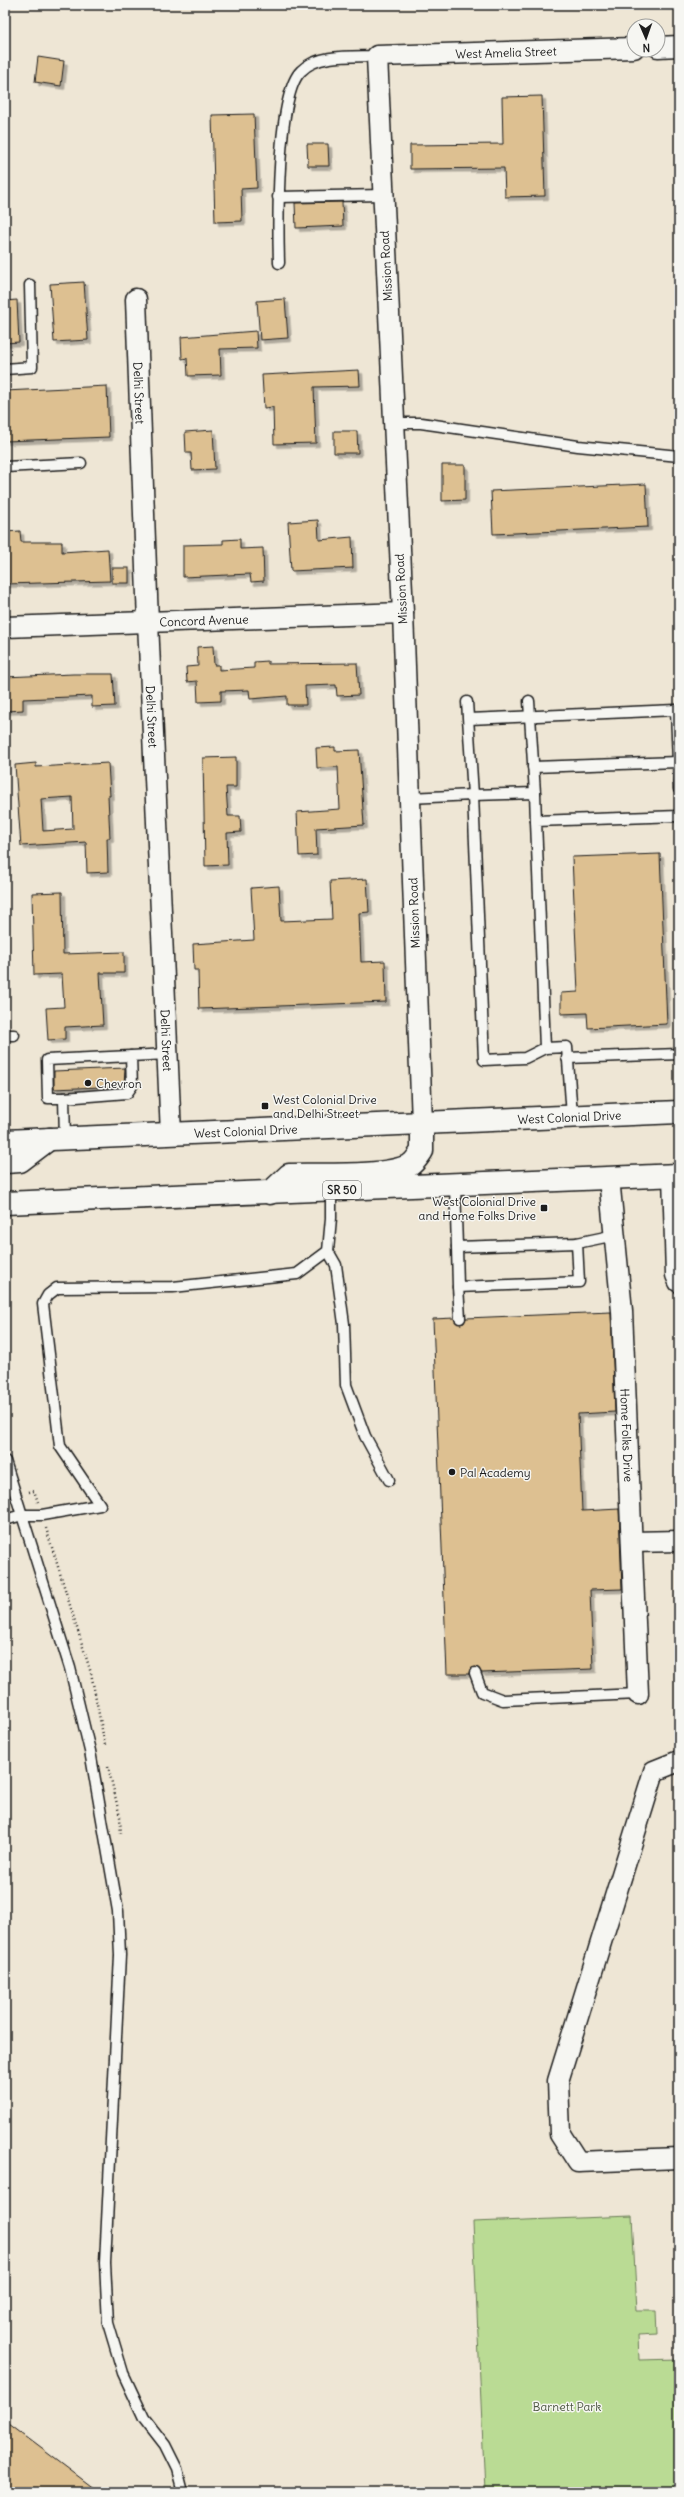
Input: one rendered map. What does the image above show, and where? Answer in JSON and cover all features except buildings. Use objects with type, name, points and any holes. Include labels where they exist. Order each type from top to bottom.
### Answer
[{"type":"highway","name":"West Colonial Drive","points":[[5,1141],[679,1112]]},
{"type":"highway","points":[[270,1193],[289,1175],[376,1172],[397,1170],[411,1164],[422,1151],[422,1123]]},
{"type":"highway","points":[[5,1162],[20,1161],[57,1139]]},
{"type":"highway","name":"SR 50","points":[[5,1203],[676,1175]]},
{"type":"street","points":[[666,47],[679,46]]},
{"type":"street","name":"West Amelia Street","points":[[377,56],[626,48]]},
{"type":"street","name":"Mission Road","points":[[377,56],[403,613],[422,1123]]},
{"type":"street","name":"Delhi Street","points":[[136,299],[148,622],[171,1134]]},
{"type":"street","name":"Concord Avenue","points":[[5,627],[403,613]]},
{"type":"street","points":[[676,1175],[676,1275],[679,1282]]},
{"type":"street","name":"Home Folks Drive","points":[[609,1178],[622,1311],[638,1694]]},
{"type":"street","points":[[632,1542],[679,1541]]},
{"type":"street","points":[[679,1761],[654,1771],[558,2081],[560,2134],[578,2162],[679,2158]]},
{"type":"lane","points":[[279,263],[278,197],[287,109],[300,71],[319,60],[377,56]]},
{"type":"lane","points":[[278,197],[383,195]]},
{"type":"lane","points":[[5,369],[32,367],[30,285]]},
{"type":"lane","points":[[394,423],[421,423],[578,446],[679,456]]},
{"type":"lane","points":[[5,467],[81,463]]},
{"type":"lane","points":[[529,701],[535,793],[545,1048]]},
{"type":"lane","points":[[468,702],[484,1060],[525,1058],[545,1048],[567,1047],[572,1116]]},
{"type":"lane","points":[[469,719],[676,710],[679,789]]},
{"type":"lane","points":[[533,767],[678,762]]},
{"type":"lane","points":[[410,798],[535,793]]},
{"type":"lane","points":[[536,822],[679,816]]},
{"type":"lane","points":[[131,1056],[132,1086],[130,1092],[122,1095],[48,1098],[47,1060],[168,1054]]},
{"type":"lane","points":[[567,1058],[679,1054]]},
{"type":"lane","points":[[57,1139],[64,1098]]},
{"type":"lane","points":[[455,1185],[460,1318]]},
{"type":"lane","points":[[331,1190],[332,1218],[328,1251],[336,1265],[344,1324],[346,1385],[365,1436],[388,1480]]},
{"type":"lane","points":[[457,1247],[577,1243],[615,1235]]},
{"type":"lane","points":[[458,1287],[579,1282],[577,1243]]},
{"type":"lane","points":[[5,1520],[22,1515],[42,1515],[100,1505],[60,1446],[43,1304],[48,1295],[57,1288],[173,1287],[297,1274],[328,1251]]},
{"type":"lane","points":[[5,1461],[70,1668],[90,1751],[118,1911],[120,1955],[105,2263],[108,2323],[123,2373],[144,2418],[165,2445],[177,2469],[183,2492]]},
{"type":"lane","points":[[475,1674],[482,1692],[503,1700],[638,1694]]},
{"type":"green space","name":"Barnett Park","points":[[632,2216],[637,2311],[656,2311],[657,2334],[638,2335],[639,2360],[679,2359],[679,2492],[485,2492],[473,2222]]},
{"type":"place","name":"Chevron","points":[[88,1083]]},
{"type":"place","name":"West Colonial Drive and Delhi Street","points":[[265,1106]]},
{"type":"place","name":"West Colonial Drive and Home Folks Drive","points":[[544,1208]]},
{"type":"place","name":"Pal Academy","points":[[452,1472]]}]
